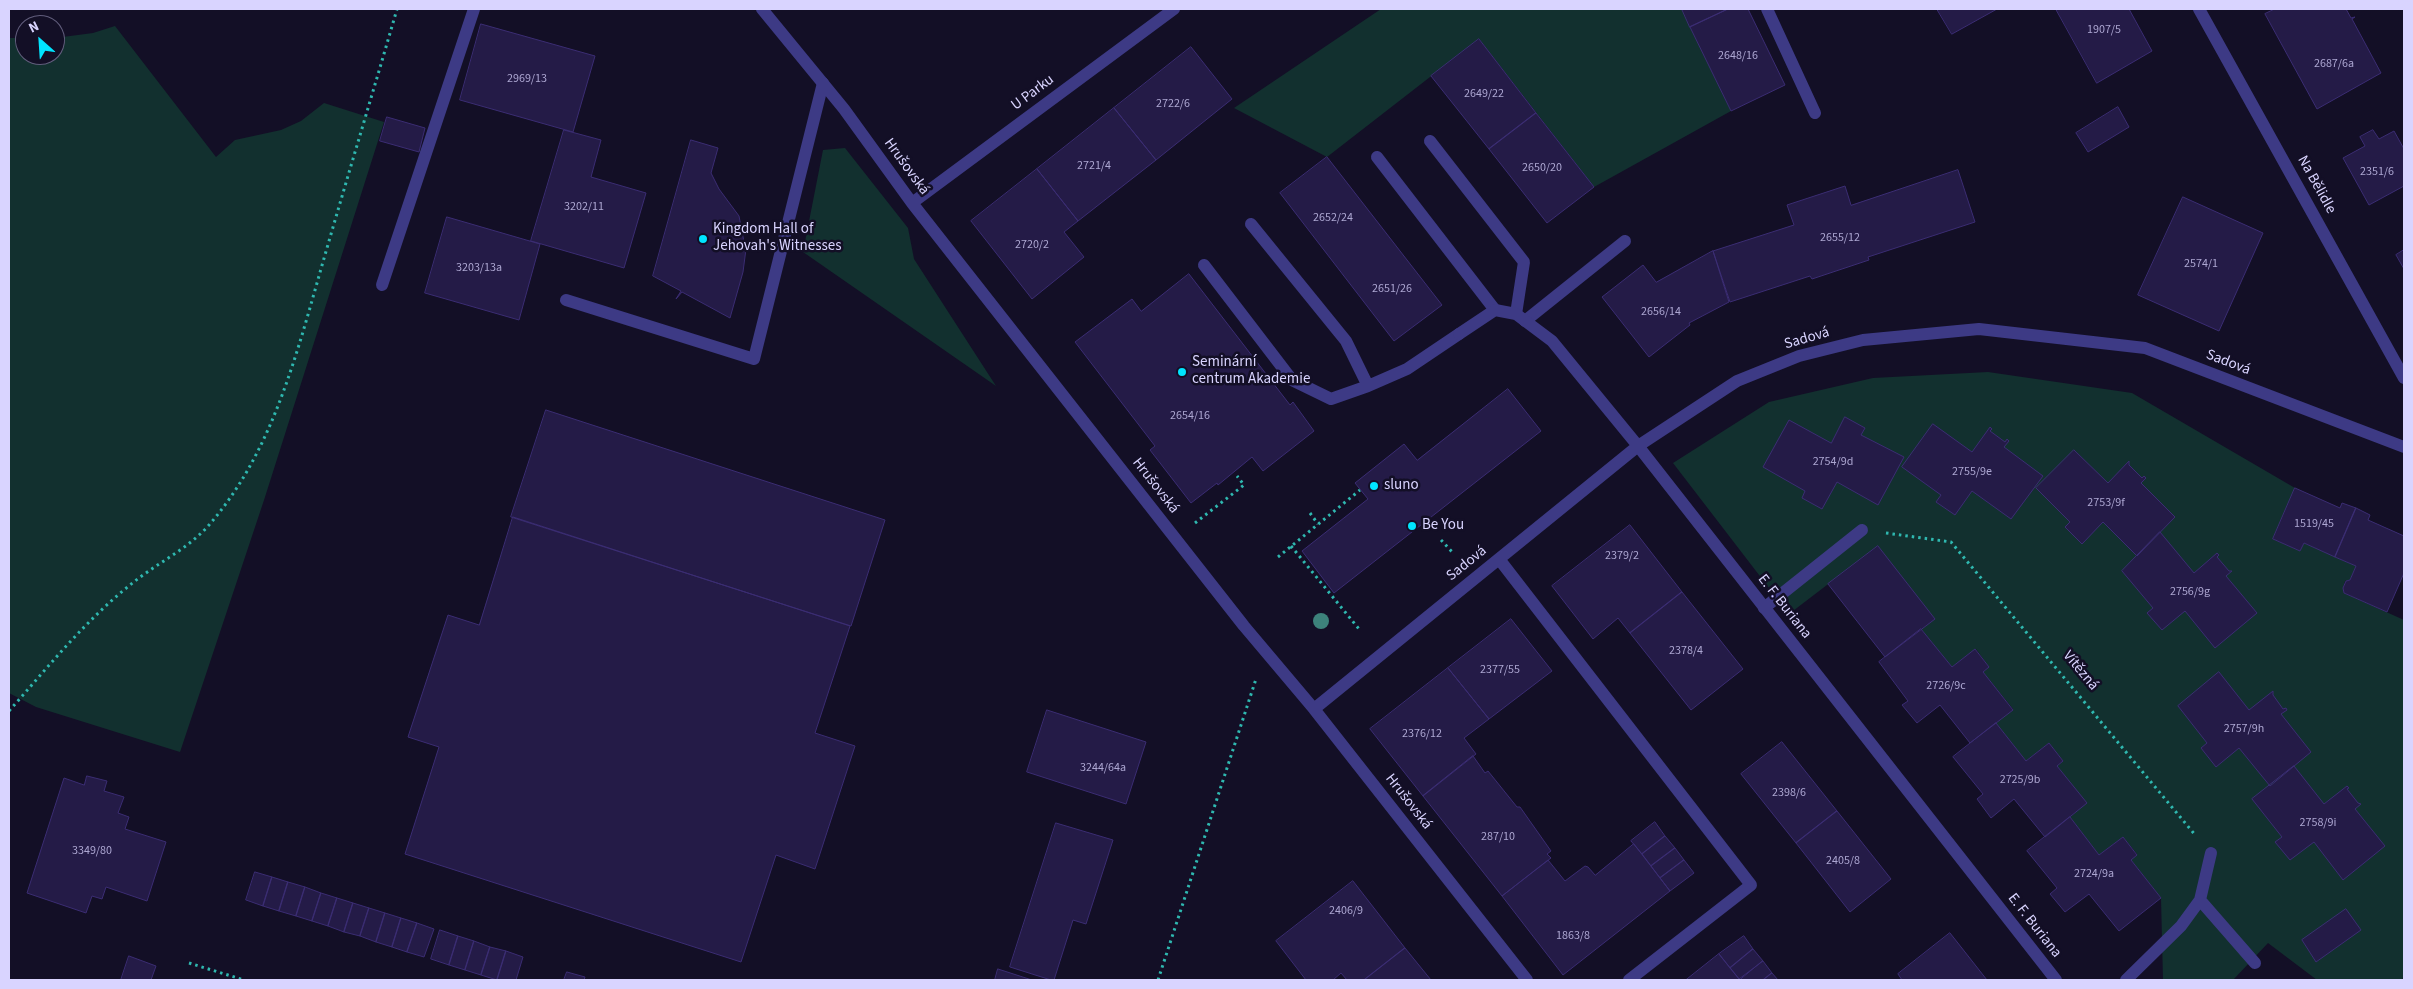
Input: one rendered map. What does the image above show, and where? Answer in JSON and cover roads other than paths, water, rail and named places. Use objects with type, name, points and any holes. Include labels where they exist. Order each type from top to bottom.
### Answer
[{"type":"street","points":[[382,285],[474,9]]},
{"type":"street","name":"Hrušovská","points":[[762,9],[823,83],[912,203],[1272,662],[1314,709],[1526,980]]},
{"type":"street","name":"U Parku","points":[[912,203],[1174,9]]},
{"type":"street","points":[[1767,9],[1815,113]]},
{"type":"street","name":"Na Bělidle","points":[[2199,9],[2404,378]]},
{"type":"street","points":[[566,300],[754,359],[823,83]]},
{"type":"street","points":[[1430,141],[1524,262],[1521,317]]},
{"type":"street","points":[[1204,265],[1292,380],[1331,399],[1407,369],[1495,310],[1377,156]]},
{"type":"street","points":[[1251,224],[1346,342],[1368,386]]},
{"type":"street","points":[[1521,317],[1625,241]]},
{"type":"street","name":"E. F. Buriana","points":[[1495,310],[1521,317],[1552,341],[1638,446],[2056,980]]},
{"type":"street","name":"Sadová","points":[[1314,709],[1638,446],[1737,381],[1799,356],[1864,340],[1979,329],[2145,348],[2404,447]]},
{"type":"street","points":[[1764,608],[1862,530]]},
{"type":"street","points":[[1499,559],[1751,885],[1629,980]]},
{"type":"street","points":[[2126,980],[2182,926],[2200,900],[2211,854]]},
{"type":"street","points":[[2200,900],[2255,963]]},
{"type":"place","name":"Kingdom Hall of Jehovah's Witnesses","points":[[703,239]]},
{"type":"place","name":"Seminární centrum Akademie","points":[[1182,372]]},
{"type":"place","name":"sluno","points":[[1374,486]]},
{"type":"place","name":"Be You","points":[[1412,526]]}]
